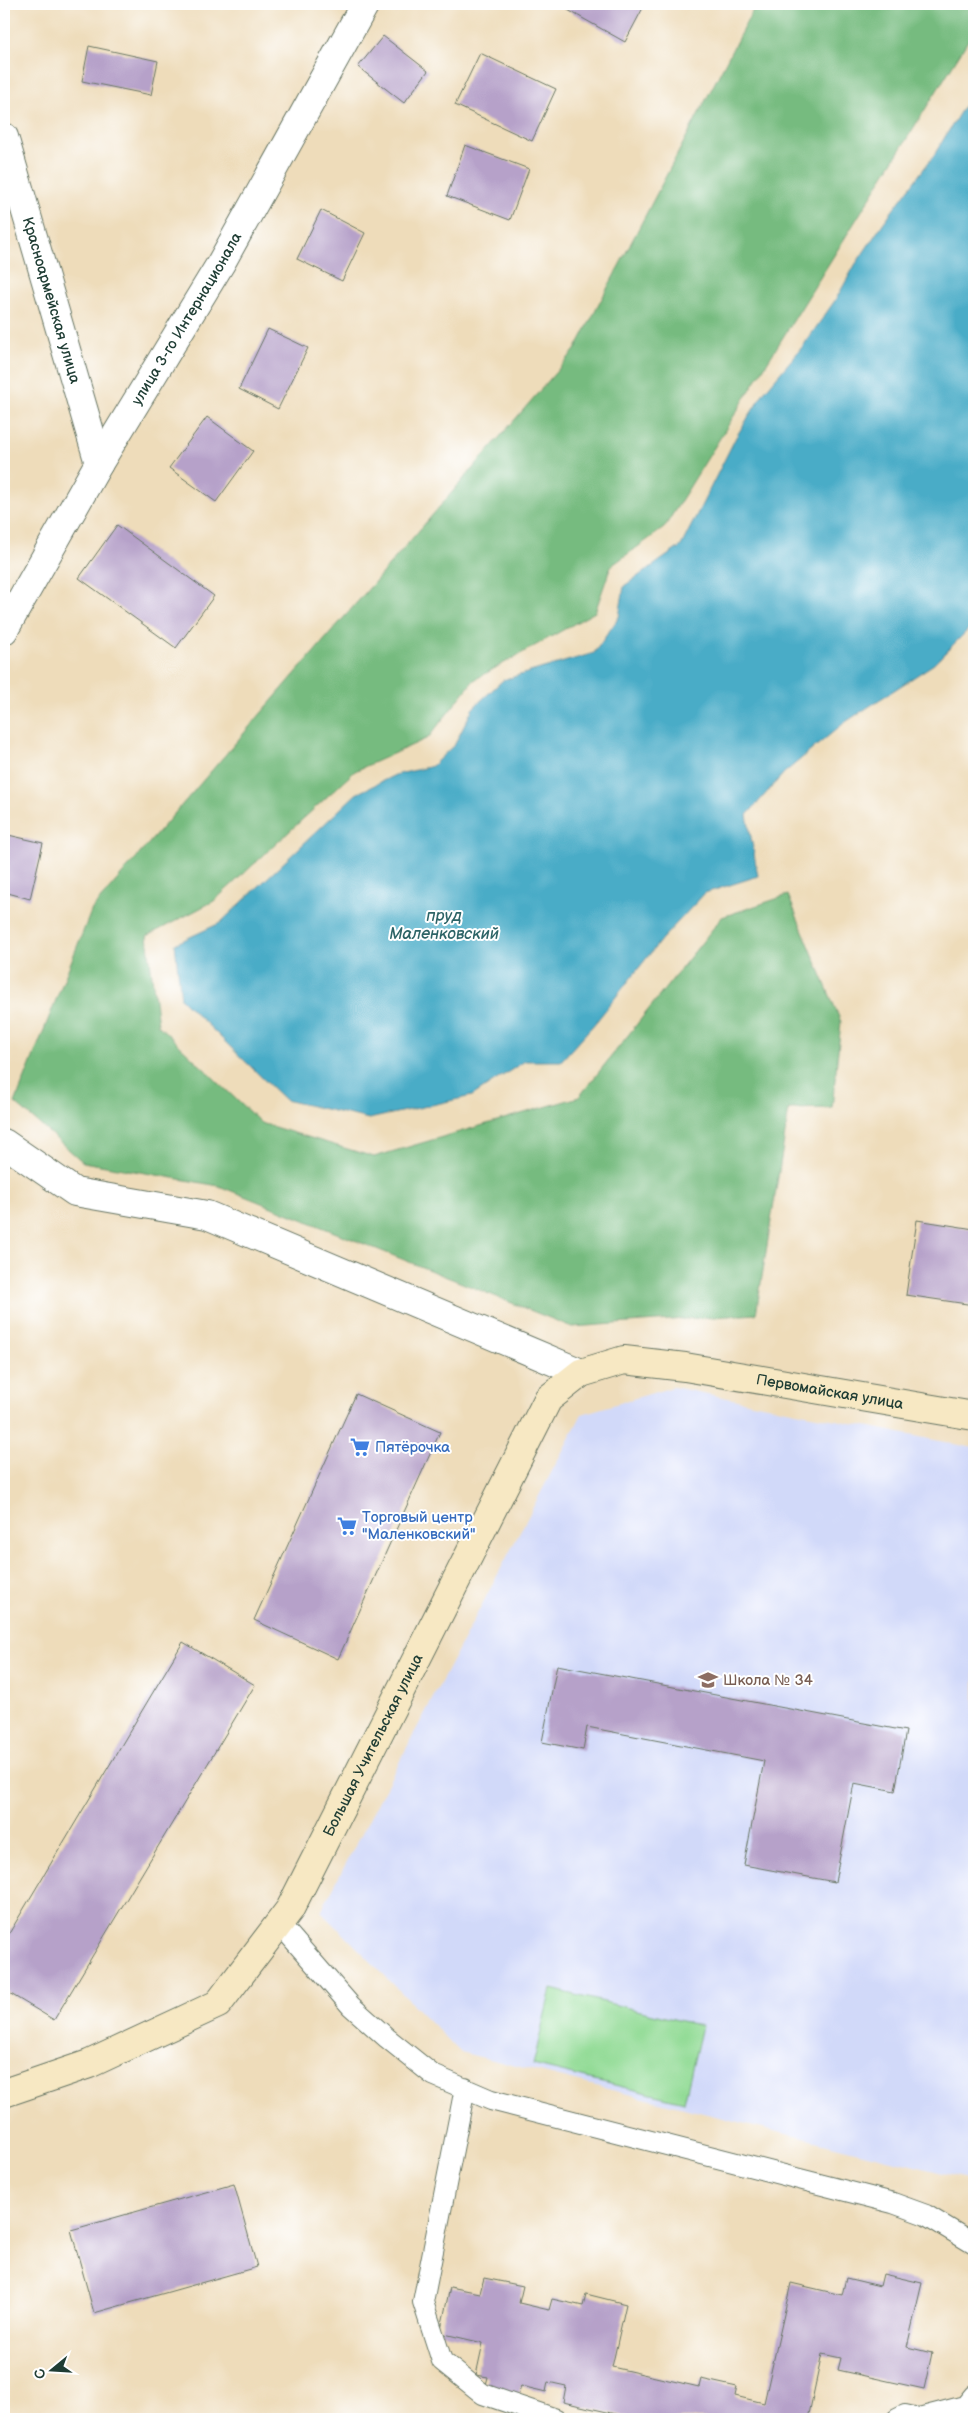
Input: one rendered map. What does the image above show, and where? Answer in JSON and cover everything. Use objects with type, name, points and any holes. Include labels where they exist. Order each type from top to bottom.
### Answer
[{"type":"main road","name":"Большая Учительская улица","points":[[4,2093],[89,2064],[218,2004],[294,1901],[548,1399],[581,1373],[624,1360],[685,1367]]},
{"type":"main road","name":"Первомайская улица","points":[[685,1367],[974,1416]]},
{"type":"street","name":"улица 3-го Интернационала","points":[[4,630],[99,463],[221,263],[365,4]]},
{"type":"street","name":"Красноармейская улица","points":[[4,137],[99,463]]},
{"type":"street","points":[[4,1143],[75,1192],[206,1216],[581,1373]]},
{"type":"lane","points":[[278,1923],[352,2006],[387,2038],[434,2075],[492,2100],[892,2203],[926,2215],[974,2244]]},
{"type":"lane","points":[[465,2088],[423,2302],[442,2361],[483,2394],[556,2419]]},
{"type":"lane","points":[[897,2419],[905,2415],[919,2418],[965,2406],[974,2395]]},
{"type":"shaded area","name":"Школа № 34","points":[[673,1387],[974,1448],[974,2191],[967,2179],[460,2052],[321,1911],[582,1414]]},
{"type":"green space","points":[[756,4],[974,4],[974,31],[664,528],[611,566],[595,612],[474,680],[428,738],[355,771],[214,901],[147,936],[158,1025],[261,1123],[374,1157],[579,1097],[722,917],[788,895],[841,1022],[832,1108],[789,1109],[756,1314],[572,1327],[219,1186],[83,1162],[15,1103],[92,909],[575,350]]},
{"type":"green space","points":[[551,1989],[702,2026],[684,2102],[533,2065]]},
{"type":"water","name":"пруд Маленковский","points":[[974,89],[974,624],[934,664],[844,723],[784,773],[747,815],[758,876],[705,893],[661,940],[596,1022],[561,1061],[525,1061],[472,1096],[369,1119],[285,1100],[181,999],[175,944],[220,923],[356,794],[395,775],[432,766],[455,744],[473,708],[503,680],[594,653],[619,617],[624,586],[681,546],[736,437],[764,392],[803,346],[836,299],[855,265],[884,222],[934,155]]},
{"type":"building","points":[[569,4],[645,4],[625,42],[566,9]]},
{"type":"building","points":[[383,36],[428,71],[404,103],[358,67]]},
{"type":"building","points":[[89,46],[158,61],[151,95],[82,81]]},
{"type":"building","points":[[480,53],[556,89],[532,141],[455,105]]},
{"type":"building","points":[[465,145],[529,169],[510,220],[447,196]]},
{"type":"building","points":[[321,210],[365,233],[342,281],[297,259]]},
{"type":"building","points":[[268,329],[308,348],[278,409],[239,389]]},
{"type":"building","points":[[207,417],[253,451],[216,502],[169,468]]},
{"type":"building","points":[[117,525],[214,596],[176,648],[79,578]]},
{"type":"building","points":[[4,834],[43,843],[30,899],[4,892]]},
{"type":"building","points":[[917,1220],[974,1229],[974,1305],[906,1295]]},
{"type":"building","name":"Торговый центр \"Маленковский\"","points":[[356,1394],[440,1432],[338,1659],[254,1620]]},
{"type":"building","points":[[183,1642],[255,1685],[54,2020],[4,1990],[4,1942]]},
{"type":"building","points":[[557,1665],[906,1731],[895,1791],[854,1783],[835,1882],[744,1865],[764,1761],[587,1727],[583,1750],[542,1742]]},
{"type":"building","points":[[234,2184],[257,2267],[94,2313],[71,2230]]},
{"type":"building","points":[[883,2274],[922,2283],[907,2347],[932,2353],[924,2389],[838,2370],[841,2358],[822,2354],[808,2419],[638,2419],[563,2402],[566,2386],[548,2382],[546,2392],[521,2386],[517,2401],[484,2393],[488,2377],[476,2375],[483,2343],[440,2333],[450,2287],[480,2293],[484,2278],[523,2286],[519,2303],[549,2310],[552,2299],[583,2306],[586,2294],[626,2304],[612,2367],[699,2387],[701,2379],[737,2387],[735,2396],[764,2403],[791,2283],[842,2295],[846,2278],[880,2286]]},
{"type":"place","name":"Пятёрочка","points":[[360,1447]]},
{"type":"place","name":"Торговый центр \"Маленковский\"","points":[[347,1526]]},
{"type":"place","name":"Школа № 34","points":[[708,1680]]}]
